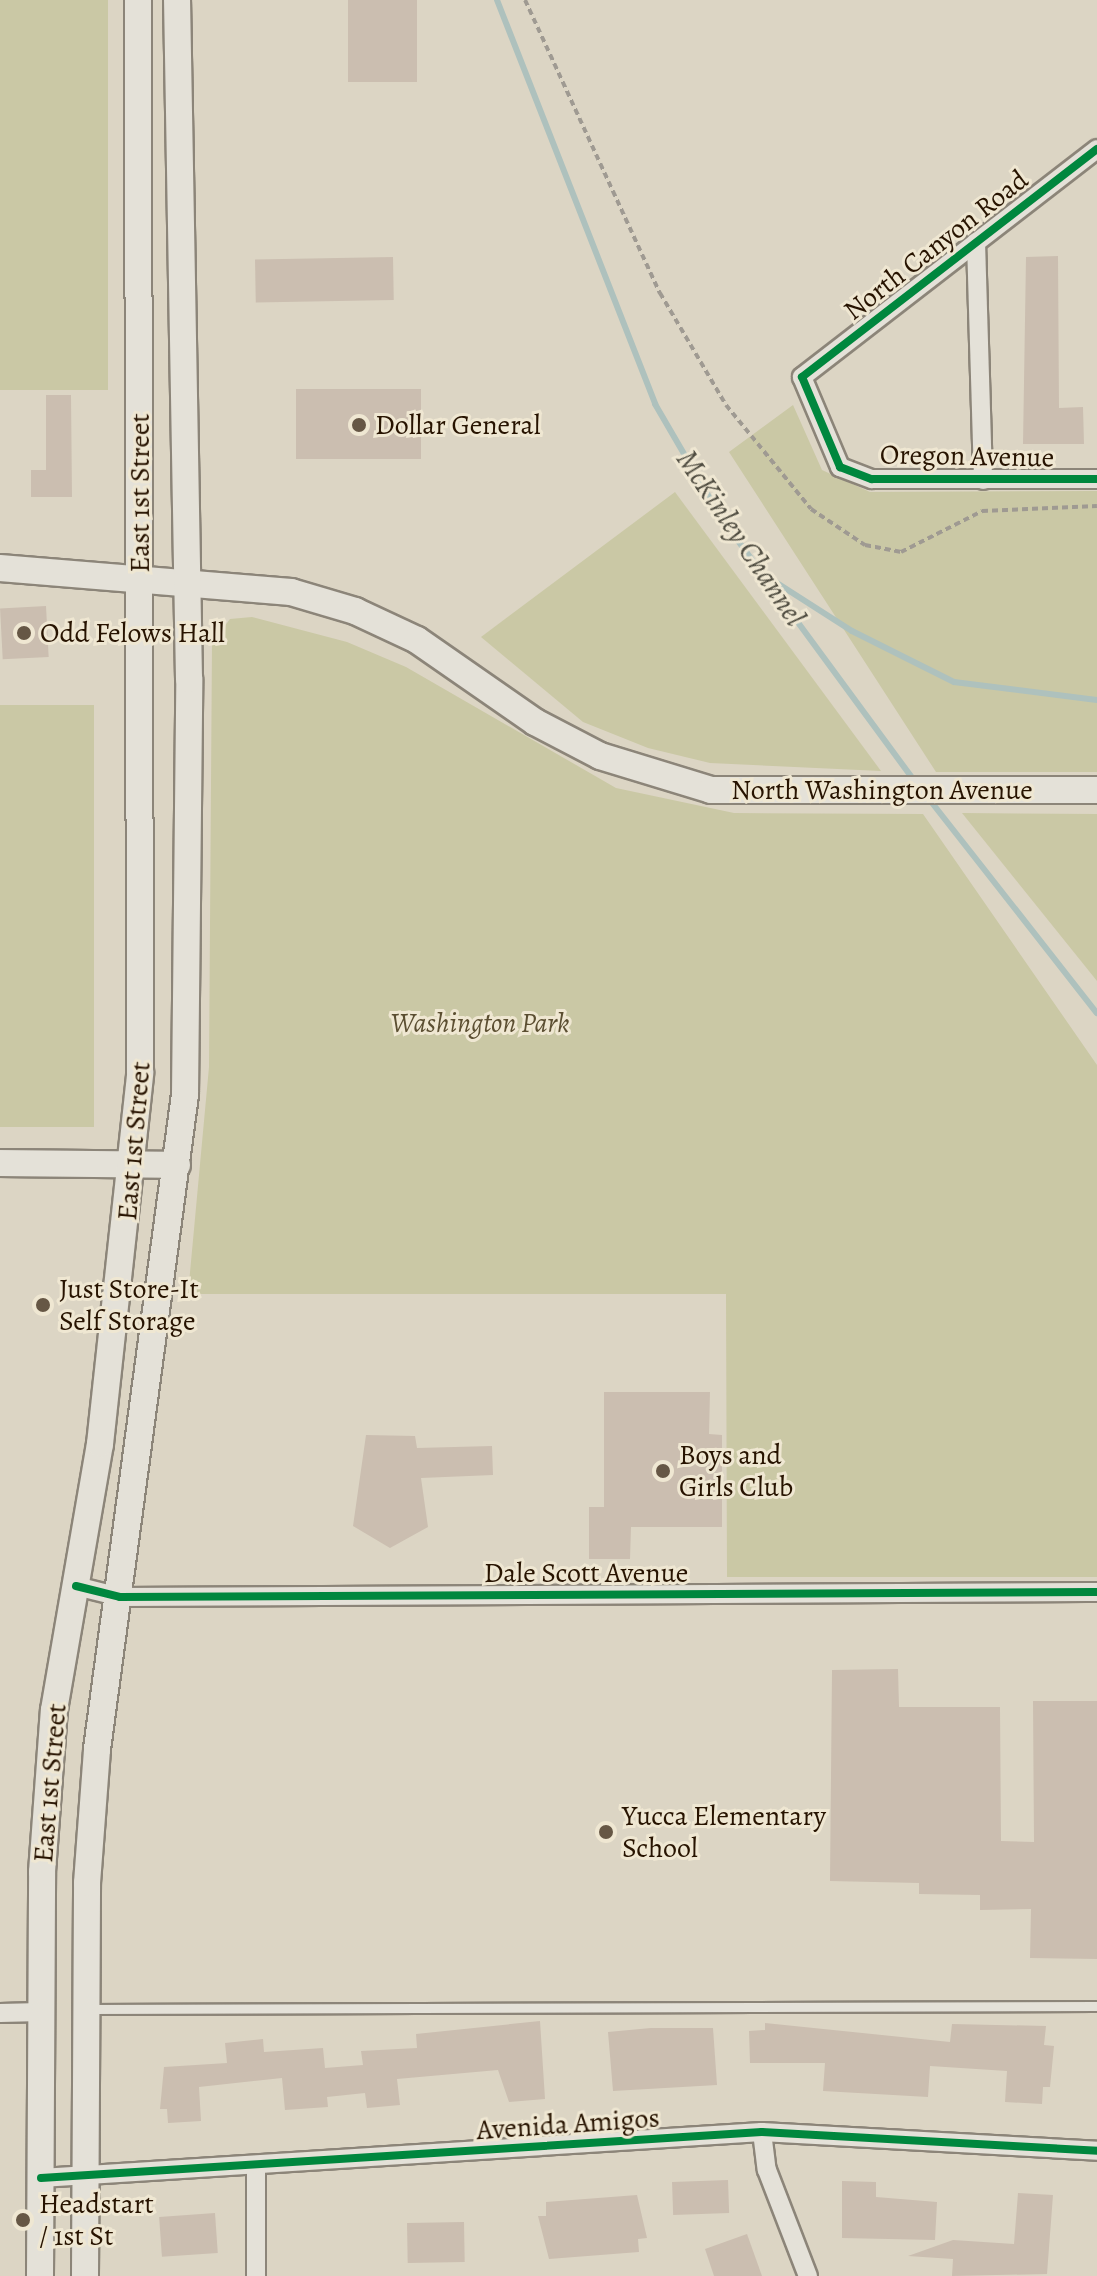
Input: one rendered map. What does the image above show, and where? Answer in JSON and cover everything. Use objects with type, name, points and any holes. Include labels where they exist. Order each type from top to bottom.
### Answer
[{"type":"main road","name":"East 1st Street","points":[[40,2276],[41,2012],[54,1710],[76,1586],[134,1160],[144,995],[139,579],[138,0]]},
{"type":"main road","name":"East 1st Street","points":[[85,2276],[86,2009],[97,1749],[177,1165],[188,981],[177,0]]},
{"type":"main road","name":"North Washington Avenue","points":[[0,568],[291,592],[355,611],[417,640],[535,722],[656,776],[711,790],[885,793],[1097,790]]},
{"type":"main road","points":[[0,1163],[134,1160],[177,1165]]},
{"type":"street","name":"North Canyon Road","points":[[802,377],[1097,149]]},
{"type":"street","points":[[976,242],[983,480]]},
{"type":"street","name":"Oregon Avenue","points":[[802,377],[840,467],[872,479],[1097,479]]},
{"type":"street","name":"Dale Scott Avenue","points":[[76,1586],[120,1597],[1097,1592]]},
{"type":"street","points":[[0,2013],[41,2012]]},
{"type":"street","points":[[762,2132],[767,2170],[808,2276]]},
{"type":"street","name":"Avenida Amigos","points":[[41,2178],[87,2180],[762,2132],[1097,2151]]},
{"type":"street","points":[[256,2168],[256,2276]]},
{"type":"lane","points":[[86,2009],[1097,2006]]},
{"type":"path","points":[[525,0],[660,293],[726,405],[811,509],[865,545],[901,552],[982,511],[1097,506]]},
{"type":"green space","points":[[0,0],[108,0],[108,390],[0,390]]},
{"type":"green space","points":[[793,405],[822,470],[870,492],[1097,491],[1097,772],[936,772],[729,452]]},
{"type":"green space","points":[[675,492],[881,771],[710,763],[648,748],[583,722],[481,637]]},
{"type":"green space","name":"Washington Park","points":[[252,617],[347,642],[406,667],[616,788],[734,813],[923,814],[1097,1065],[1097,1577],[727,1577],[726,1294],[188,1294],[209,1067],[212,643],[230,619]]},
{"type":"green space","points":[[0,705],[94,705],[94,1127],[0,1127]]},
{"type":"green space","points":[[962,813],[1097,814],[1097,981]]},
{"type":"building","points":[[348,0],[417,0],[417,82],[348,82]]},
{"type":"building","points":[[1058,256],[1059,408],[1083,407],[1084,444],[1023,444],[1026,257]]},
{"type":"building","points":[[393,257],[394,300],[256,302],[255,259]]},
{"type":"building","name":"Dollar General","points":[[296,389],[421,389],[421,459],[296,459]]},
{"type":"building","points":[[46,395],[71,395],[72,497],[31,497],[31,470],[46,470]]},
{"type":"building","name":"Odd Felows Hall","points":[[46,606],[49,657],[3,659],[0,608]]},
{"type":"building","name":"Boys and Girls Club","points":[[604,1392],[710,1392],[709,1434],[722,1435],[722,1527],[631,1527],[630,1559],[589,1559],[589,1507],[604,1507]]},
{"type":"building","points":[[366,1435],[415,1436],[417,1448],[492,1446],[493,1475],[421,1478],[428,1527],[390,1548],[353,1526]]},
{"type":"building","points":[[898,1669],[899,1707],[1000,1707],[1001,1841],[1034,1842],[1033,1701],[1097,1701],[1097,1959],[1030,1958],[1031,1909],[980,1910],[980,1895],[919,1894],[919,1883],[830,1881],[832,1670]]},
{"type":"building","points":[[540,2021],[545,2099],[509,2102],[498,2070],[397,2079],[400,2105],[367,2108],[365,2093],[327,2097],[328,2107],[285,2110],[282,2078],[199,2087],[201,2121],[168,2123],[167,2109],[160,2109],[164,2067],[227,2063],[225,2043],[263,2039],[264,2052],[323,2048],[325,2068],[363,2065],[361,2051],[417,2048],[416,2034]]},
{"type":"building","points":[[765,2023],[950,2042],[952,2024],[1046,2026],[1044,2045],[1054,2046],[1050,2087],[1043,2087],[1042,2104],[1005,2102],[1007,2071],[930,2066],[928,2097],[823,2091],[825,2063],[750,2063],[749,2031],[765,2030]]},
{"type":"building","points":[[713,2028],[717,2085],[613,2091],[608,2032]]},
{"type":"building","points":[[728,2180],[729,2213],[673,2215],[672,2182]]},
{"type":"building","points":[[842,2181],[876,2182],[876,2197],[937,2202],[935,2240],[842,2238]]},
{"type":"building","points":[[1018,2193],[1053,2195],[1047,2274],[952,2276],[953,2259],[908,2256],[953,2240],[1014,2244]]},
{"type":"building","points":[[637,2195],[647,2238],[638,2239],[639,2252],[549,2259],[538,2216],[546,2216],[546,2202]]},
{"type":"building","points":[[215,2213],[218,2253],[162,2257],[159,2217]]},
{"type":"building","points":[[464,2222],[465,2262],[408,2263],[407,2223]]},
{"type":"building","points":[[747,2234],[762,2276],[714,2276],[705,2249]]},
{"type":"waterway","name":"McKinley Channel","points":[[497,0],[655,404],[722,519],[917,784]]},
{"type":"waterway","points":[[766,576],[852,631],[954,682],[1097,700]]},
{"type":"waterway","name":"McKinley Channel","points":[[929,799],[1097,1013]]},
{"type":"cycle path","points":[[1097,149],[802,377],[840,467],[872,479],[1097,479]]},
{"type":"cycle path","points":[[76,1586],[120,1597],[1097,1592]]},
{"type":"cycle path","points":[[41,2178],[762,2132],[1097,2151]]},
{"type":"place","name":"Dollar General","points":[[359,425]]},
{"type":"place","name":"Odd Felows Hall","points":[[24,633]]},
{"type":"place","name":"Just Store-It Self Storage","points":[[43,1305]]},
{"type":"place","name":"Boys and Girls Club","points":[[663,1471]]},
{"type":"place","name":"Yucca Elementary School","points":[[606,1832]]},
{"type":"place","name":"Headstart / 1st St","points":[[23,2220]]}]
